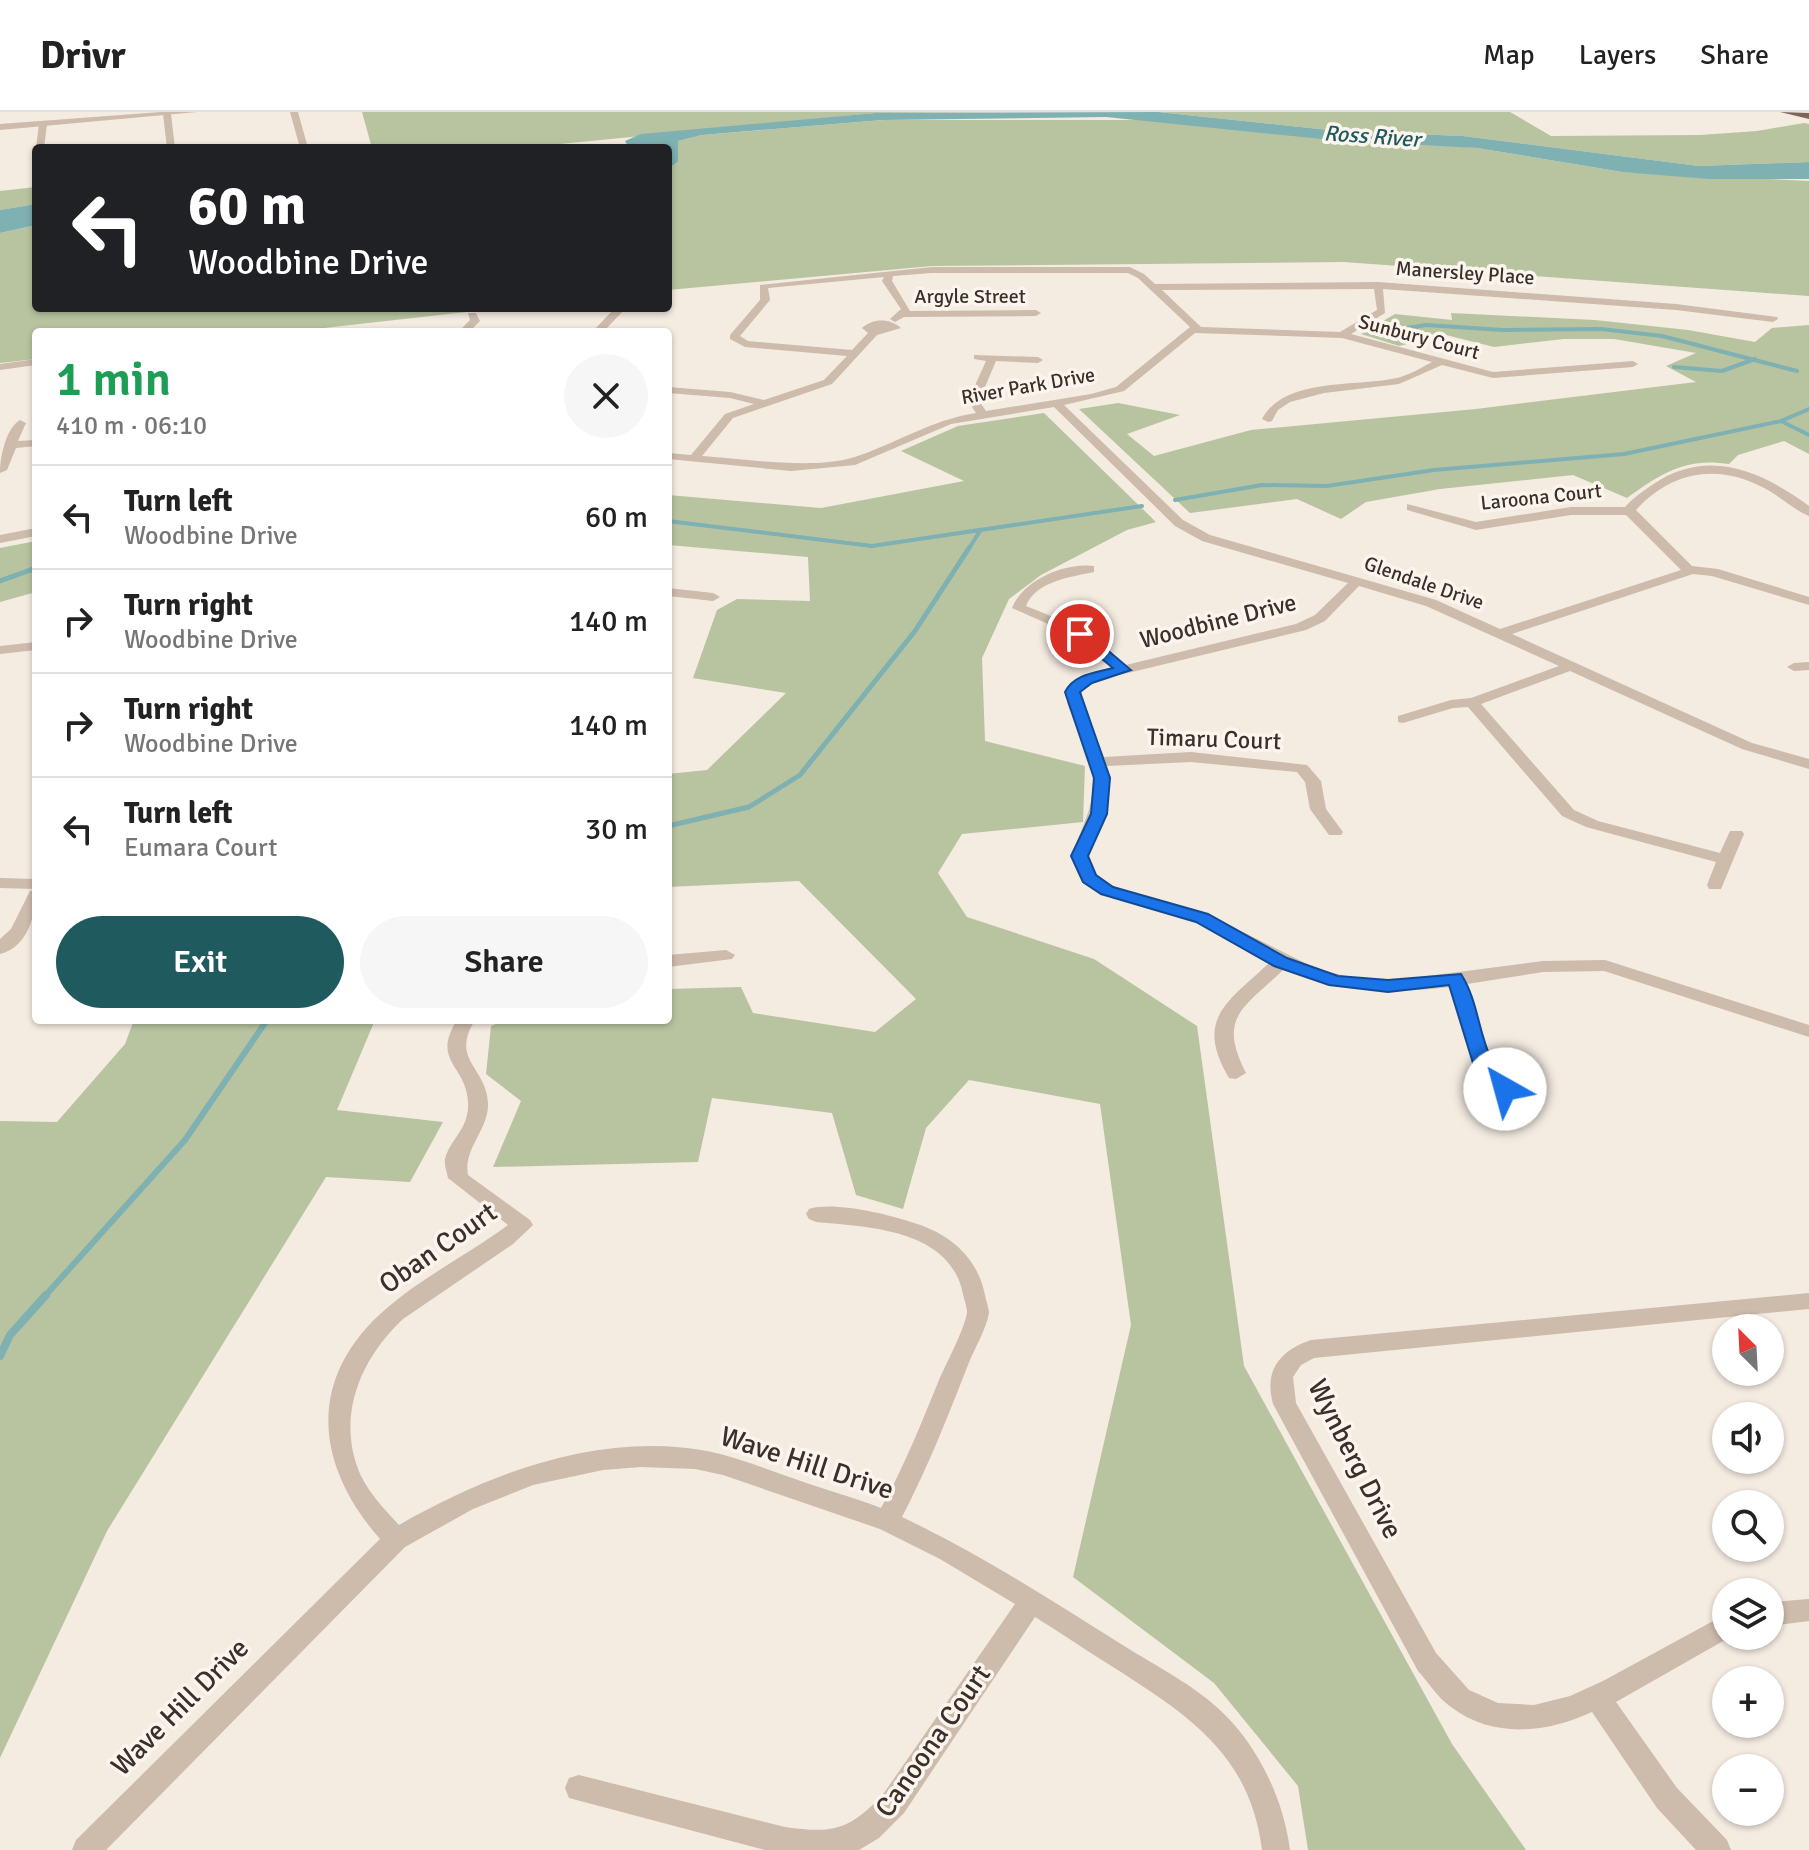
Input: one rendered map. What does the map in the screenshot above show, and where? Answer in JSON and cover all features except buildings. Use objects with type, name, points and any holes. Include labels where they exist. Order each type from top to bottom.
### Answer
[{"type":"main road","points":[[1784,112],[1809,115]]},
{"type":"main road","points":[[1801,112],[1809,115]]},
{"type":"street","points":[[0,127],[193,112]]},
{"type":"street","points":[[294,112],[303,144]]},
{"type":"street","points":[[167,114],[171,144]]},
{"type":"street","points":[[40,144],[43,124]]},
{"type":"street","points":[[853,353],[745,344],[734,337],[765,300],[763,287],[766,285],[932,270],[1116,268],[1136,272],[1190,319],[1196,330]]},
{"type":"street","points":[[693,459],[721,422],[740,409],[828,382],[874,333],[895,330],[889,324],[906,310],[887,281],[889,275]]},
{"type":"street","points":[[1342,335],[1382,311],[1378,285]]},
{"type":"street","name":"Manersley Place","points":[[1153,287],[1378,285],[1689,308],[1773,319]]},
{"type":"street","points":[[601,328],[617,312]]},
{"type":"street","name":"Argyle Street","points":[[904,314],[1036,313]]},
{"type":"street","points":[[467,328],[475,321],[472,315]]},
{"type":"street","name":"Sunbury Court","points":[[1196,330],[1342,335],[1493,375],[1633,364]]},
{"type":"street","name":"River Park Drive","points":[[672,456],[791,467],[836,465],[874,454],[935,424],[1120,389],[1196,330]]},
{"type":"street","points":[[978,357],[1038,360]]},
{"type":"street","points":[[983,415],[973,401],[991,360]]},
{"type":"street","points":[[1268,419],[1270,409],[1286,397],[1396,382],[1439,362]]},
{"type":"street","points":[[0,367],[32,363]]},
{"type":"street","points":[[672,391],[730,395],[761,402]]},
{"type":"street","points":[[704,395],[740,409]]},
{"type":"street","name":"Glendale Drive","points":[[1056,403],[1179,523],[1193,531],[1244,551],[1358,580],[1431,603],[1747,746],[1809,764]]},
{"type":"street","points":[[1,470],[20,423]]},
{"type":"street","points":[[11,445],[32,443]]},
{"type":"street","points":[[1809,512],[1758,477],[1716,468],[1669,478],[1629,511],[1688,569],[1713,572],[1809,601]]},
{"type":"street","name":"Laroona Court","points":[[1411,507],[1476,526],[1571,511],[1629,511]]},
{"type":"street","points":[[0,539],[32,533]]},
{"type":"street","points":[[1089,569],[1052,577],[1023,598],[1019,608],[1071,629],[1124,670]]},
{"type":"street","points":[[1502,633],[1676,578],[1688,569]]},
{"type":"street","name":"Woodbine Drive","points":[[1358,580],[1312,623],[1076,685],[1073,692],[1099,762],[1101,803],[1080,856],[1089,878],[1107,890],[1202,918],[1281,962],[1359,985],[1388,986],[1570,965],[1605,966],[1809,1031]]},
{"type":"street","points":[[672,592],[713,597]]},
{"type":"street","points":[[0,650],[32,646]]},
{"type":"street","points":[[1403,719],[1451,704],[1473,702],[1572,666]]},
{"type":"street","points":[[1473,702],[1479,713],[1568,813],[1592,824],[1723,859]]},
{"type":"street","name":"Timaru Court","points":[[1099,762],[1191,757],[1302,768],[1313,781],[1318,809],[1335,832]]},
{"type":"street","points":[[1715,885],[1723,859],[1736,834]]},
{"type":"street","points":[[0,883],[32,884]]},
{"type":"street","points":[[0,949],[19,931],[32,903]]},
{"type":"street","points":[[672,961],[726,955]]},
{"type":"street","points":[[1236,1073],[1222,1039],[1222,1025],[1227,1015],[1281,962]]},
{"type":"street","points":[[1455,978],[1466,999],[1482,1063],[1492,1078],[1518,1101]]},
{"type":"street","name":"Oban Court","points":[[396,1539],[365,1504],[349,1475],[338,1437],[352,1366],[377,1329],[523,1225],[458,1178],[455,1160],[476,1124],[477,1096],[455,1048],[455,1035],[463,1024]]},
{"type":"street","points":[[816,1214],[897,1224],[922,1233],[959,1258],[976,1294],[978,1312],[914,1471],[887,1521]]},
{"type":"street","name":"Wynberg Drive","points":[[1712,1634],[1599,1700],[1568,1710],[1518,1718],[1467,1707],[1451,1695],[1427,1662],[1285,1404],[1279,1386],[1283,1369],[1292,1357],[1323,1348],[1809,1301]]},
{"type":"street","name":"Wave Hill Drive","points":[[86,1850],[396,1539],[455,1503],[512,1479],[575,1463],[625,1457],[685,1458],[726,1468],[887,1521],[954,1554],[1032,1600],[1199,1709],[1230,1739],[1256,1782],[1275,1835],[1276,1850]]},
{"type":"street","name":"Canoona Court","points":[[579,1788],[817,1848],[844,1845],[871,1830],[894,1803],[1032,1600]]},
{"type":"street","points":[[1784,1613],[1809,1610]]},
{"type":"street","points":[[1599,1700],[1668,1803],[1687,1825],[1717,1850]]},
{"type":"green space","points":[[362,112],[1006,112],[875,113],[560,144],[371,144]]},
{"type":"green space","points":[[1158,112],[1510,112],[1551,136],[1700,135],[1757,131],[1804,123],[1809,124],[1809,162],[1699,166],[1463,136],[1338,131]]},
{"type":"green space","points":[[884,120],[1156,120],[1477,148],[1622,172],[1809,181],[1809,296],[1344,262],[932,266],[672,290],[672,166],[678,162],[678,141],[702,135]]},
{"type":"green space","points":[[32,187],[32,205],[0,210],[0,191]]},
{"type":"green space","points":[[32,226],[32,312],[466,312],[324,328],[32,328],[32,359],[0,363],[0,233]]},
{"type":"green space","points":[[1451,313],[1595,320],[1688,330],[1755,342],[1772,328],[1809,325],[1809,454],[1784,441],[1738,455],[1729,464],[1699,463],[1674,469],[1627,498],[1573,475],[1440,489],[1366,502],[1341,519],[1297,499],[1190,513],[1079,409],[1118,403],[1180,415],[1127,434],[1154,456],[1251,430],[1476,409],[1696,382],[1666,366],[1696,353],[1614,339],[1564,339],[1494,347],[1446,335],[1399,346],[1361,334],[1395,314],[1452,320]]},
{"type":"green space","points":[[1044,413],[1156,522],[1127,530],[1041,575],[1009,599],[982,658],[985,741],[1085,766],[1083,822],[962,834],[938,873],[967,917],[1094,959],[1197,1026],[1244,1366],[1452,1744],[1526,1850],[1308,1850],[1298,1786],[1214,1683],[1073,1577],[1131,1325],[1100,1104],[969,1080],[926,1128],[903,1209],[856,1195],[832,1113],[712,1098],[698,1162],[493,1167],[521,1101],[486,1074],[491,1026],[496,1024],[672,1024],[672,989],[741,987],[753,1013],[875,1032],[916,999],[799,881],[672,887],[672,774],[707,770],[786,693],[693,678],[717,610],[737,599],[810,601],[808,557],[672,545],[672,495],[821,508],[964,481],[901,451],[958,426]]},
{"type":"green space","points":[[32,542],[32,593],[0,602],[0,548]]},
{"type":"green space","points":[[132,1024],[373,1024],[337,1110],[443,1122],[410,1182],[326,1177],[107,1531],[0,1758],[0,1121],[57,1122],[125,1044]]},
{"type":"water","name":"Ross River","points":[[1158,112],[1338,131],[1463,136],[1699,166],[1809,162],[1809,179],[1709,179],[1622,172],[1477,148],[1332,140],[1106,117],[883,120],[702,135],[678,141],[678,162],[672,166],[672,144],[627,144],[625,141],[641,134],[875,113]]},
{"type":"water","points":[[32,205],[32,226],[0,233],[0,210]]},
{"type":"waterway","points":[[1401,329],[1426,325],[1503,330],[1601,329],[1662,336],[1753,360]]},
{"type":"waterway","points":[[1674,367],[1722,371],[1753,360]]},
{"type":"waterway","points":[[1753,360],[1797,371]]},
{"type":"waterway","points":[[1781,421],[1809,409]]},
{"type":"waterway","points":[[1175,500],[1262,485],[1327,486],[1434,470],[1624,454],[1781,421]]},
{"type":"waterway","points":[[1781,421],[1809,435]]},
{"type":"waterway","points":[[672,521],[872,546],[1142,506]]},
{"type":"waterway","points":[[968,550],[980,531]]},
{"type":"waterway","points":[[672,825],[749,807],[800,775],[915,631],[969,548]]},
{"type":"waterway","points":[[0,581],[32,569]]},
{"type":"waterway","points":[[44,1297],[185,1140],[264,1024]]},
{"type":"waterway","points":[[0,1356],[10,1335],[46,1295]]},
{"type":"route","points":[[1080,634],[1124,670],[1087,680],[1076,685],[1073,692],[1102,778],[1099,814],[1080,856],[1080,863],[1089,878],[1120,895],[1202,918],[1281,962],[1335,981],[1388,986],[1455,978],[1466,999],[1482,1063],[1492,1078],[1505,1089]]}]
